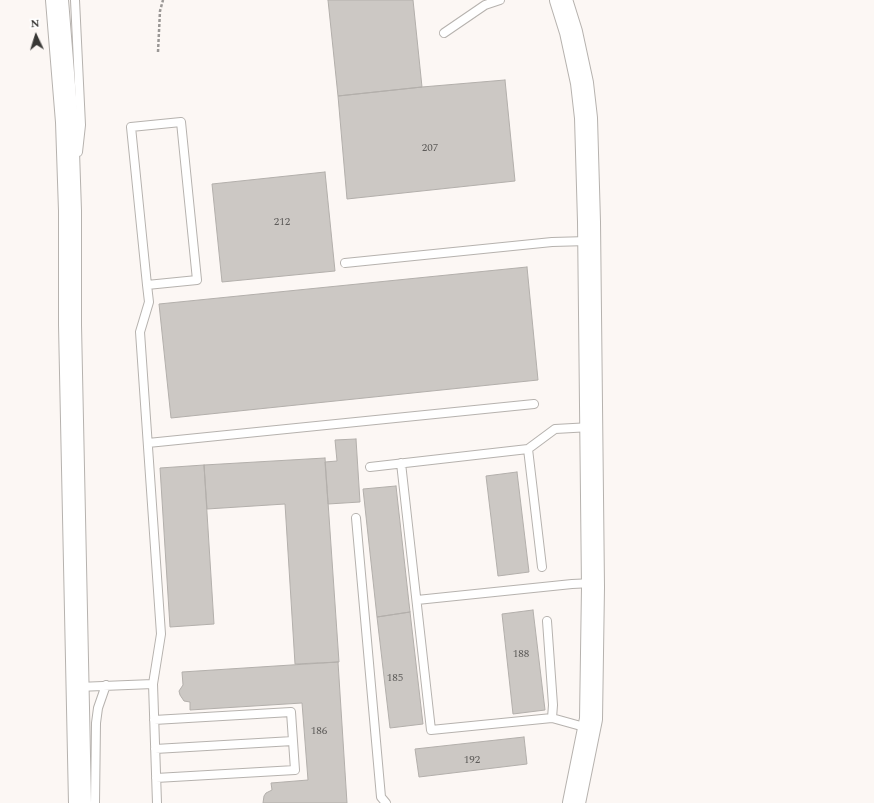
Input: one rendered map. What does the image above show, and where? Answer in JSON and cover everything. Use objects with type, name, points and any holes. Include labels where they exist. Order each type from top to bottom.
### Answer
[{"type":"street","points":[[57,0],[67,122],[70,211],[70,325],[80,803]]},
{"type":"street","points":[[561,0],[571,32],[582,83],[586,118],[589,241],[593,583],[591,719],[574,803]]},
{"type":"lane","points":[[70,211],[81,125],[75,0]]},
{"type":"lane","points":[[444,33],[485,5],[500,0]]},
{"type":"lane","points":[[147,285],[197,280],[181,122],[131,127],[147,285],[149,302],[140,332],[161,634],[153,684],[157,803]]},
{"type":"lane","points":[[345,263],[552,242],[589,241]]},
{"type":"lane","points":[[148,443],[534,404]]},
{"type":"lane","points":[[370,466],[528,450],[555,428],[591,427]]},
{"type":"lane","points":[[528,450],[542,567]]},
{"type":"lane","points":[[402,463],[431,730],[552,718],[589,728]]},
{"type":"lane","points":[[356,518],[381,797],[386,803]]},
{"type":"lane","points":[[417,600],[593,583]]},
{"type":"lane","points":[[547,621],[553,705],[552,718]]},
{"type":"lane","points":[[78,687],[153,684]]},
{"type":"lane","points":[[94,803],[96,723],[98,708],[106,685]]},
{"type":"lane","points":[[154,720],[291,712],[295,770],[156,778]]},
{"type":"lane","points":[[155,749],[293,741]]},
{"type":"path","points":[[158,52],[160,11],[163,0]]},
{"type":"building","points":[[328,0],[413,0],[422,87],[338,96]]},
{"type":"building","points":[[505,80],[515,181],[347,199],[338,96]]},
{"type":"building","points":[[325,172],[335,271],[222,282],[212,184]]},
{"type":"building","points":[[527,267],[538,380],[171,418],[159,304]]},
{"type":"building","points":[[356,439],[360,502],[328,504],[325,462],[337,461],[335,440]]},
{"type":"building","points":[[325,458],[339,662],[295,664],[285,504],[207,509],[204,465]]},
{"type":"building","points":[[204,465],[214,624],[170,627],[160,468]]},
{"type":"building","points":[[517,472],[529,572],[498,576],[486,476]]},
{"type":"building","points":[[396,486],[410,612],[377,617],[363,489]]},
{"type":"building","points":[[533,610],[545,710],[513,714],[502,614]]},
{"type":"building","points":[[410,612],[423,724],[390,728],[377,617]]},
{"type":"building","points":[[338,662],[347,803],[263,803],[266,793],[272,790],[271,783],[308,780],[302,703],[190,710],[190,702],[184,701],[179,691],[183,685],[182,672]]},
{"type":"building","points":[[524,737],[527,764],[419,777],[415,749]]}]
